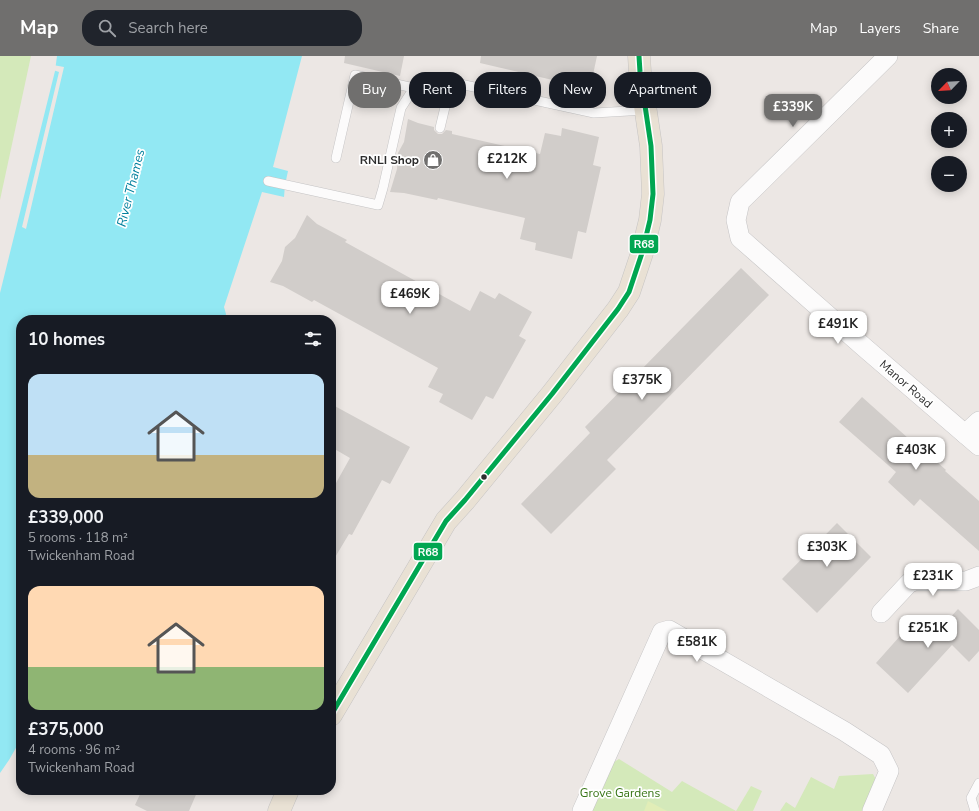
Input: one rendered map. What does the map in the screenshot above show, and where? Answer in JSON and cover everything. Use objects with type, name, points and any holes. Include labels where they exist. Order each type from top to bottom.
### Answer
[{"type":"main road","points":[[336,707],[446,520],[465,500],[552,394],[618,310],[629,292],[642,253],[650,220],[653,194],[651,146],[639,56]]},
{"type":"main road","points":[[279,811],[286,795]]},
{"type":"street","name":"Manor Road","points":[[888,56],[740,202],[736,220],[740,238],[972,440]]},
{"type":"street","points":[[972,440],[979,421]]},
{"type":"street","points":[[881,613],[909,584],[915,580],[966,581],[979,576]]},
{"type":"street","points":[[582,811],[662,632],[669,630],[804,708],[881,755],[889,771],[872,811]]},
{"type":"lane","points":[[336,158],[355,75],[409,87]]},
{"type":"lane","points":[[466,85],[594,113],[646,110]]},
{"type":"lane","points":[[268,181],[378,204],[401,108],[409,96]]},
{"type":"lane","points":[[440,128],[445,108]]},
{"type":"lane","points":[[975,811],[970,798],[979,783]]},
{"type":"green space","points":[[0,56],[31,56],[0,200]]},
{"type":"green space","name":"Grove Gardens","points":[[619,759],[672,792],[682,781],[736,811],[577,811],[604,768]]},
{"type":"green space","points":[[873,774],[886,799],[880,811],[780,811],[786,802],[795,808],[811,777],[834,789],[839,776]]},
{"type":"green space","points":[[751,786],[762,791],[753,811],[736,811]]},
{"type":"green space","points":[[648,801],[667,811],[644,811]]},
{"type":"water","name":"River Thames","points":[[57,56],[302,56],[273,167],[288,171],[284,197],[262,192],[224,307],[226,315],[16,315],[16,748],[0,773],[0,293],[55,71]]},
{"type":"pier","points":[[53,65],[64,67],[26,229],[22,227],[59,72],[53,70]]},
{"type":"building","points":[[345,56],[404,56],[401,72],[383,72],[344,63]]},
{"type":"building","points":[[481,56],[597,56],[594,72],[549,72],[549,79],[541,77],[541,72],[518,72],[480,63]]},
{"type":"building","points":[[408,119],[434,127],[434,130],[438,134],[442,134],[446,130],[452,131],[452,134],[540,154],[545,133],[561,136],[562,128],[599,137],[593,165],[601,167],[586,233],[578,231],[572,259],[535,250],[536,243],[520,239],[525,218],[438,198],[437,200],[404,193],[390,192],[397,169],[398,153],[404,142]]},
{"type":"building","points":[[307,215],[317,224],[347,240],[345,242],[470,311],[480,291],[495,299],[499,293],[532,312],[519,336],[526,340],[493,399],[486,396],[472,420],[439,402],[443,394],[428,387],[438,368],[314,300],[312,302],[283,286],[270,282],[282,261],[285,247],[295,238]]},
{"type":"building","points":[[741,268],[769,295],[607,460],[616,469],[551,534],[521,504],[590,433],[585,427]]},
{"type":"building","points":[[862,397],[946,470],[945,471],[979,501],[979,551],[920,499],[914,506],[888,482],[896,472],[839,422]]},
{"type":"building","points":[[336,407],[410,447],[390,484],[382,480],[352,535],[349,534],[336,556],[336,483],[350,458],[336,450]]},
{"type":"building","points":[[837,523],[871,557],[817,613],[782,579]]},
{"type":"building","points":[[958,609],[979,630],[979,651],[969,662],[952,645],[908,693],[876,663],[917,617],[935,634]]},
{"type":"building","points":[[140,795],[196,795],[189,811],[147,811],[135,805]]},
{"type":"transit line","name":"R68","points":[[336,707],[446,521],[552,394],[618,309],[629,292],[642,253],[650,220],[653,194],[651,146],[639,56]]},
{"type":"place","name":"RNLI Shop","points":[[433,160]]}]
